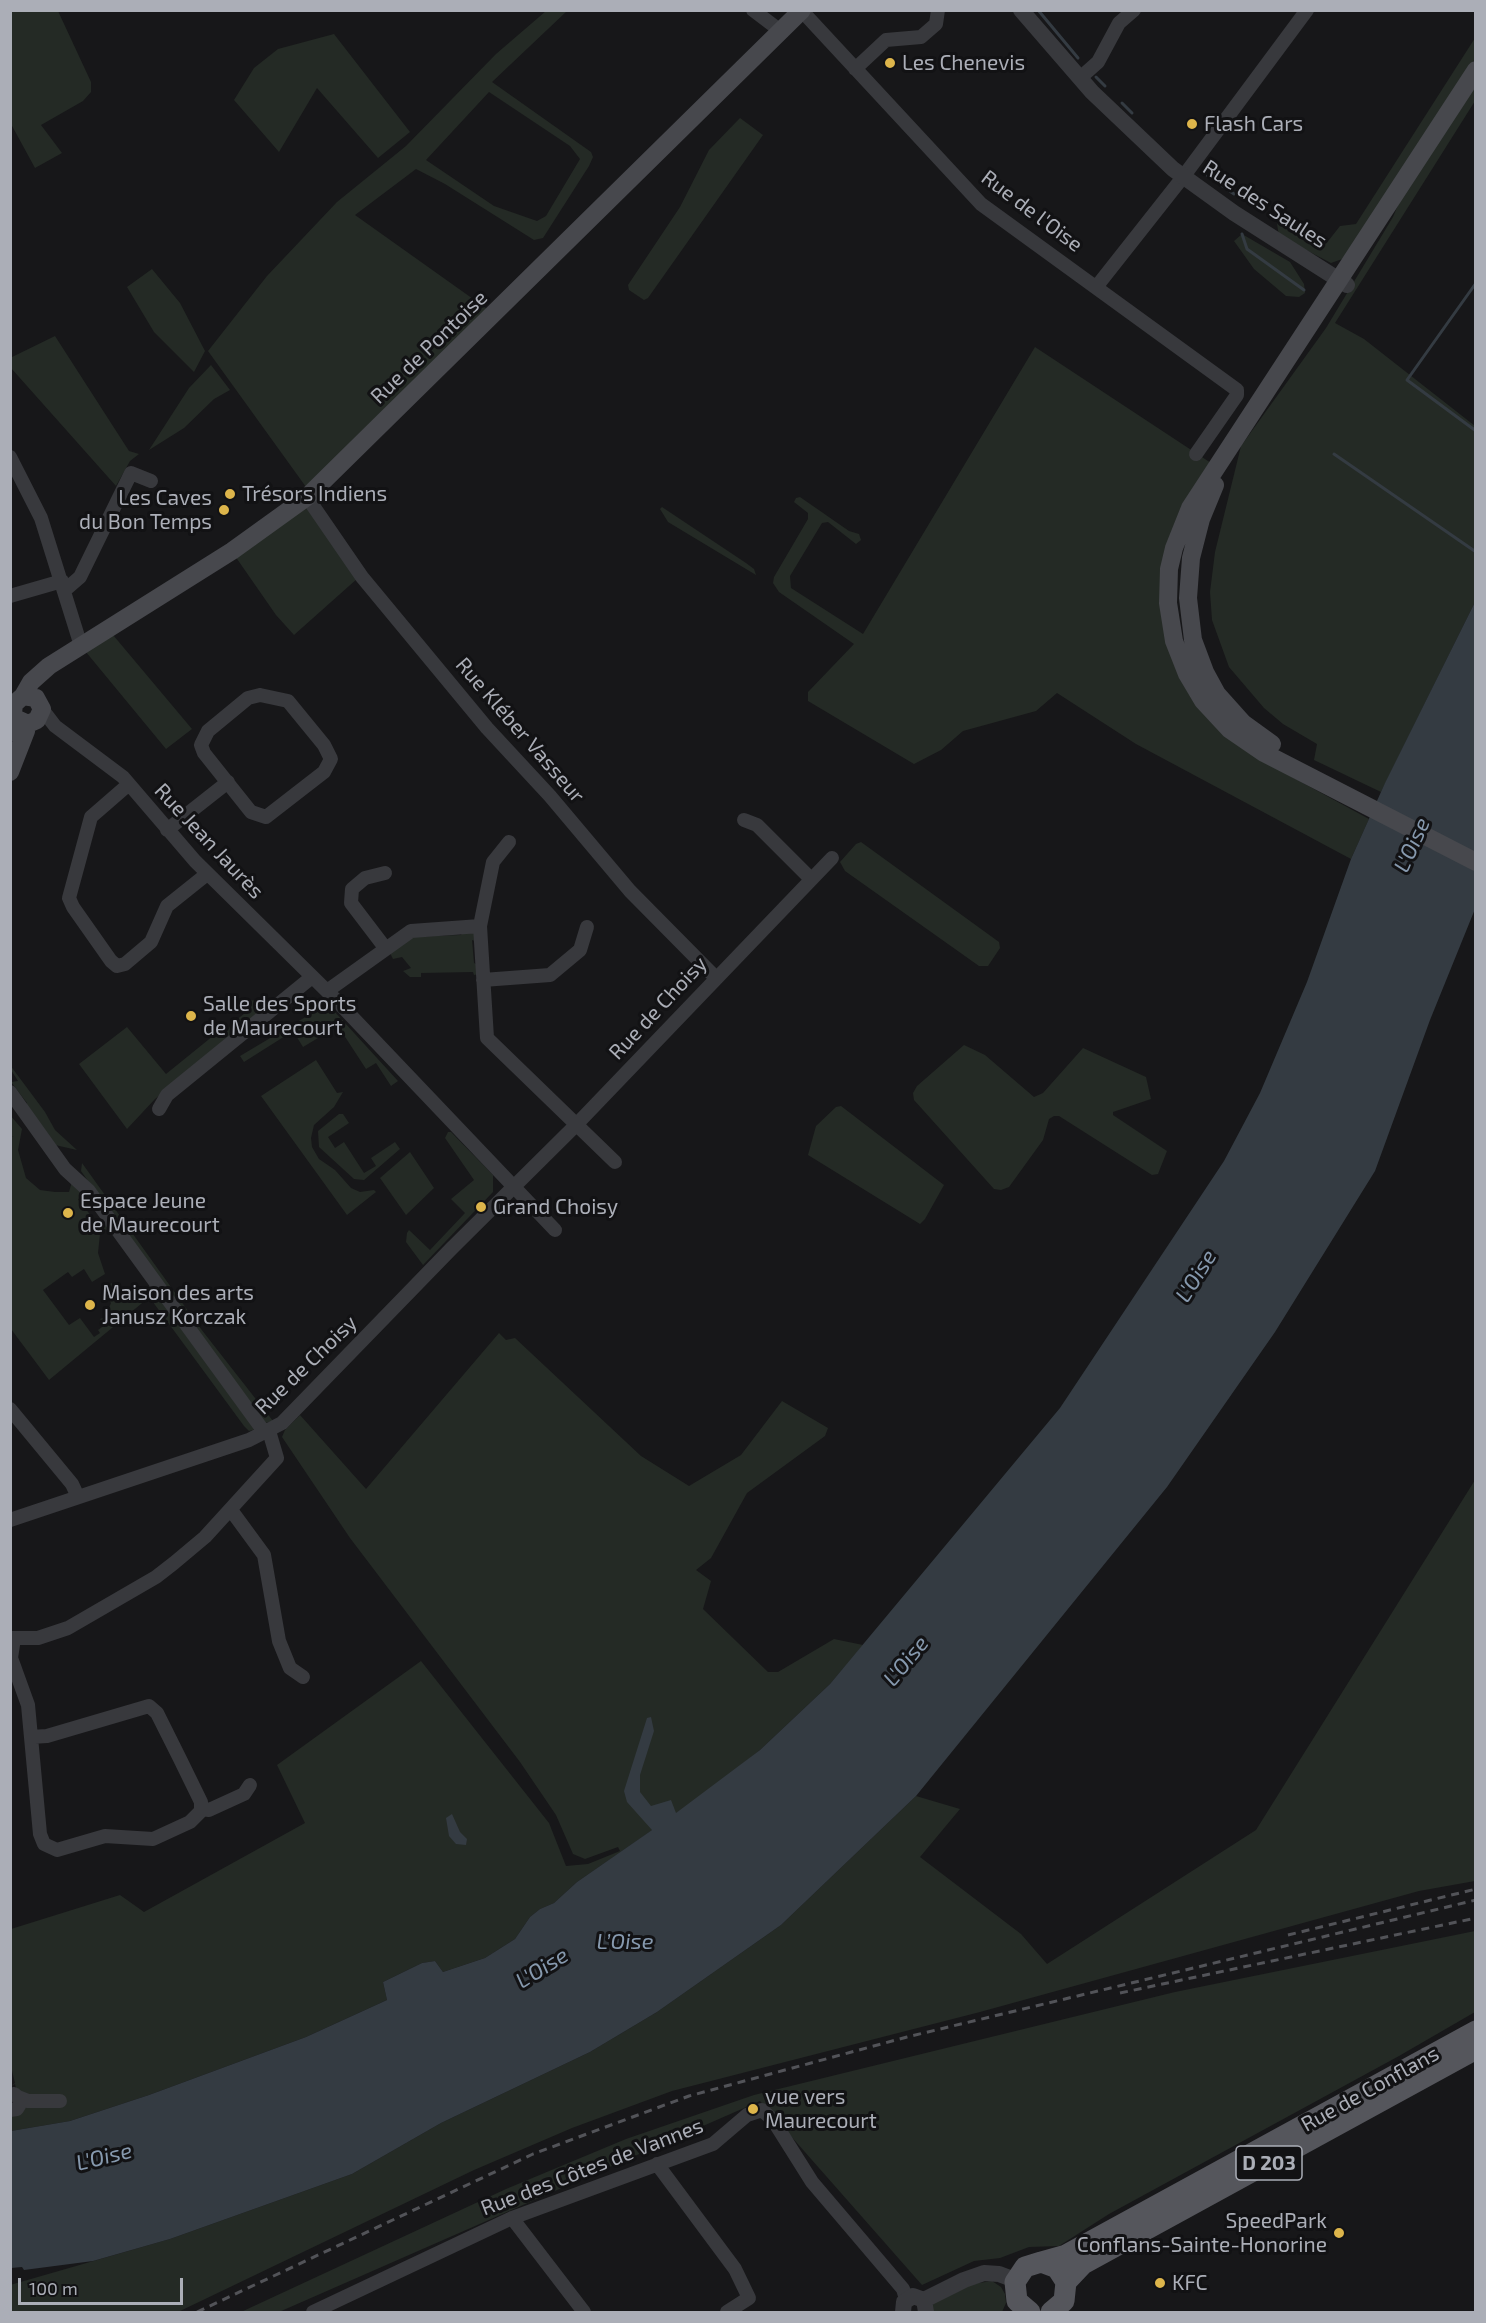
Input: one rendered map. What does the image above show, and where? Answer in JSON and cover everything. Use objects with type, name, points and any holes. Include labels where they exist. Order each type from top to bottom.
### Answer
[{"type":"main road","name":"Rue de Pontoise","points":[[24,709],[38,688],[47,667],[232,551],[307,497],[802,11]]},
{"type":"main road","points":[[1476,70],[1401,185],[1302,354],[1263,400],[1190,508],[1176,539],[1169,569],[1168,593],[1174,640],[1191,683],[1224,724],[1256,748],[1312,772],[1437,837],[1476,862]]},
{"type":"main road","points":[[10,772],[21,740],[24,709]]},
{"type":"main road","points":[[1437,837],[1476,851]]},
{"type":"main road","name":"Rue de Conflans","points":[[1015,2285],[1025,2267],[1066,2254],[1476,2031]]},
{"type":"main road","name":"Rue de Conflans","points":[[1066,2282],[1083,2264],[1476,2049]]},
{"type":"main road","points":[[1041,2262],[1057,2268],[1066,2282],[1066,2295],[1061,2310]]},
{"type":"main road","points":[[1009,2313],[1015,2285]]},
{"type":"main road","points":[[1015,2285],[1019,2304],[1030,2313]]},
{"type":"street","points":[[753,10],[782,32]]},
{"type":"street","points":[[855,69],[886,40],[921,37],[936,24],[939,10]]},
{"type":"street","points":[[1021,10],[1080,78],[1183,177],[1307,10]]},
{"type":"street","points":[[1080,78],[1098,62],[1119,23],[1134,10]]},
{"type":"street","name":"Rue de l'Oise","points":[[802,11],[981,204],[1097,286],[1237,390],[1236,395],[1196,454]]},
{"type":"street","name":"Rue des Saules","points":[[1097,286],[1183,177],[1234,213],[1343,282]]},
{"type":"street","points":[[10,457],[41,518],[81,646]]},
{"type":"street","points":[[10,596],[63,586],[80,578],[131,473],[151,481]]},
{"type":"street","name":"Rue Kléber Vasseur","points":[[307,497],[362,577],[487,728],[550,796],[630,891],[716,978]]},
{"type":"street","points":[[251,696],[281,698],[288,701],[330,755],[330,765],[324,772],[266,817],[251,812],[228,782],[204,753],[201,740],[208,730],[251,696]]},
{"type":"street","name":"Rue Jean Jaurès","points":[[24,709],[55,726],[129,784],[207,874],[327,991],[514,1187]]},
{"type":"street","points":[[167,830],[228,782]]},
{"type":"street","points":[[129,784],[91,817],[69,898],[111,961],[117,966],[125,964],[151,942],[167,906],[207,874]]},
{"type":"street","points":[[744,820],[757,825],[811,879]]},
{"type":"street","points":[[509,842],[493,862],[480,926],[484,1023],[490,1043],[615,1162]]},
{"type":"street","name":"Rue de Choisy","points":[[10,1520],[267,1432],[292,1414],[575,1126],[832,858]]},
{"type":"street","points":[[385,873],[365,878],[352,889],[351,903],[386,949]]},
{"type":"street","points":[[327,991],[405,934],[416,930],[480,926]]},
{"type":"street","points":[[483,980],[550,975],[580,950],[587,927]]},
{"type":"street","points":[[159,1109],[167,1095],[312,977]]},
{"type":"street","points":[[10,1092],[65,1169],[89,1191],[267,1432],[277,1458],[231,1510],[174,1563],[104,1608],[55,1634],[35,1638],[12,1638],[11,1658],[28,1705],[41,1839],[54,1850],[105,1836],[153,1839],[195,1819],[202,1809]]},
{"type":"street","points":[[514,1187],[555,1230]]},
{"type":"street","points":[[10,1409],[72,1484],[78,1497]]},
{"type":"street","points":[[231,1510],[264,1555],[279,1641],[290,1668],[303,1677]]},
{"type":"street","points":[[31,1737],[47,1736],[149,1706],[155,1710],[162,1722],[202,1809]]},
{"type":"street","points":[[202,1809],[209,1810],[244,1794],[250,1785]]},
{"type":"street","points":[[17,2101],[60,2101]]},
{"type":"street","name":"Rue des Côtes de Vannes","points":[[313,2313],[512,2218],[713,2144],[754,2112],[762,2110],[770,2116],[812,2182],[903,2289],[904,2306]]},
{"type":"street","points":[[657,2164],[735,2269],[749,2298],[727,2313]]},
{"type":"street","points":[[512,2218],[555,2278],[584,2313]]},
{"type":"street","points":[[904,2306],[913,2296],[925,2306],[964,2280],[984,2273],[999,2274],[1015,2285]]},
{"type":"shaded area","points":[[10,11],[58,11],[91,82],[91,92],[83,101],[41,125],[62,153],[35,168],[11,124]]},
{"type":"shaded area","points":[[546,11],[567,11],[492,82],[591,152],[593,157],[543,238],[534,240],[445,184],[416,169],[355,215],[490,311],[306,487],[208,351],[267,276],[337,202],[406,146],[496,54]],"holes":[[[489,92],[570,146],[580,159],[546,216],[537,221],[494,206],[426,160]]]},
{"type":"shaded area","points":[[334,34],[410,132],[378,158],[317,88],[279,152],[234,100],[254,68],[278,49]]},
{"type":"shaded area","points":[[1475,38],[1475,59],[1348,257],[1331,263],[1279,236],[1277,224],[1285,211],[1329,240],[1340,226],[1356,224]]},
{"type":"shaded area","points":[[1475,82],[1475,101],[1335,323],[1364,339],[1475,426],[1475,602],[1381,792],[1314,760],[1317,744],[1283,724],[1264,708],[1229,667],[1212,620],[1210,592],[1215,552],[1241,446],[1326,328],[1393,217],[1401,198]]},
{"type":"shaded area","points":[[740,118],[763,135],[648,298],[644,300],[629,290],[628,285],[680,207],[709,150]]},
{"type":"shaded area","points":[[1242,234],[1290,262],[1304,284],[1305,293],[1299,297],[1286,296],[1254,269],[1234,241]]},
{"type":"shaded area","points":[[152,269],[180,303],[205,351],[194,372],[154,332],[127,287]]},
{"type":"shaded area","points":[[55,336],[129,451],[139,454],[130,461],[116,486],[11,368],[10,358]]},
{"type":"shaded area","points":[[1035,347],[1211,463],[1191,494],[1164,622],[1292,777],[1369,819],[1351,859],[1136,744],[1057,693],[1036,711],[963,731],[941,750],[914,764],[808,701],[808,692],[854,644],[779,592],[773,583],[774,577],[808,519],[808,513],[794,502],[796,498],[800,497],[849,531],[859,534],[861,540],[856,544],[828,522],[822,523],[790,576],[791,588],[863,634]]},
{"type":"shaded area","points":[[211,365],[230,390],[214,399],[184,428],[149,450],[189,388]]},
{"type":"shaded area","points":[[307,507],[358,578],[294,635],[276,615],[235,556]]},
{"type":"shaded area","points":[[662,507],[746,563],[754,569],[756,575],[668,522],[660,509]]},
{"type":"shaded area","points":[[108,629],[192,729],[166,749],[81,646]]},
{"type":"shaded area","points":[[861,842],[999,942],[1000,948],[988,966],[979,966],[845,871],[840,862],[856,844]]},
{"type":"shaded area","points":[[474,926],[481,943],[472,940],[474,963],[482,967],[479,974],[474,975],[473,972],[421,973],[421,977],[410,977],[403,971],[411,968],[402,957],[393,959],[389,951],[408,937],[461,935],[466,927]]},
{"type":"shaded area","points":[[241,999],[275,1003],[155,1099],[127,1129],[79,1064],[127,1027],[166,1074],[224,1027],[228,1031],[231,1024],[249,1010]]},
{"type":"shaded area","points":[[324,1006],[334,1011],[398,1081],[391,1086],[376,1063],[366,1069],[338,1026],[303,1047],[293,1031],[244,1062],[240,1056]]},
{"type":"shaded area","points":[[964,1045],[985,1055],[1034,1097],[1043,1093],[1083,1048],[1146,1077],[1151,1099],[1113,1112],[1113,1115],[1167,1151],[1158,1174],[1152,1175],[1059,1116],[1054,1116],[1049,1119],[1043,1140],[1009,1187],[1001,1190],[994,1189],[914,1100],[913,1093],[917,1086]]},
{"type":"shaded area","points":[[316,1060],[337,1093],[343,1092],[334,1107],[314,1125],[311,1138],[312,1147],[319,1159],[335,1170],[351,1188],[360,1192],[374,1190],[376,1192],[347,1215],[261,1096]]},
{"type":"shaded area","points":[[10,1065],[45,1112],[55,1130],[77,1150],[55,1145],[26,1108],[27,1103],[11,1082],[18,1081]]},
{"type":"shaded area","points":[[841,1106],[944,1185],[920,1224],[808,1155],[816,1126],[836,1107]]},
{"type":"shaded area","points":[[339,1114],[343,1114],[349,1123],[328,1137],[335,1148],[344,1142],[364,1173],[376,1166],[371,1158],[395,1142],[400,1149],[364,1180],[354,1179],[319,1147],[318,1131]]},
{"type":"shaded area","points":[[10,1115],[22,1129],[18,1150],[26,1178],[40,1190],[69,1192],[73,1178],[91,1198],[78,1199],[95,1221],[107,1222],[112,1232],[104,1229],[100,1234],[98,1253],[105,1274],[92,1282],[84,1269],[72,1277],[68,1272],[43,1290],[69,1325],[80,1318],[94,1337],[100,1333],[98,1330],[105,1325],[100,1319],[111,1315],[108,1310],[111,1303],[104,1293],[111,1283],[129,1294],[144,1294],[147,1299],[49,1380],[11,1329],[10,1138],[14,1136],[11,1137]]},
{"type":"shaded area","points":[[448,1132],[451,1132],[493,1175],[493,1192],[423,1265],[406,1242],[407,1233],[409,1230],[430,1250],[465,1213],[451,1199],[474,1180],[445,1138]]},
{"type":"shaded area","points":[[410,1152],[434,1188],[406,1215],[380,1178]]},
{"type":"shaded area","points":[[82,1163],[201,1329],[273,1421],[265,1423],[154,1274],[81,1171]]},
{"type":"shaded area","points":[[148,1281],[255,1428],[253,1430],[249,1431],[244,1426],[147,1294],[150,1290]]},
{"type":"shaded area","points":[[499,1333],[506,1340],[515,1338],[641,1456],[689,1486],[741,1455],[782,1401],[828,1428],[825,1436],[747,1493],[711,1558],[696,1570],[711,1581],[703,1609],[768,1672],[778,1672],[834,1639],[863,1645],[830,1684],[760,1750],[709,1791],[577,1882],[554,1903],[540,1909],[530,1917],[515,1939],[485,1958],[443,1972],[435,1961],[422,1963],[383,1982],[387,2000],[306,2037],[149,2095],[70,2121],[11,2131],[10,2113],[21,2110],[15,2084],[11,2086],[15,2083],[10,2063],[11,1929],[120,1895],[144,1912],[305,1823],[277,1765],[421,1661],[549,1823],[566,1866],[588,1864],[620,1851],[618,1847],[585,1859],[573,1854],[556,1815],[520,1762],[350,1538],[282,1437],[285,1430],[300,1415],[366,1489]]},
{"type":"shaded area","points":[[1475,1480],[1475,1881],[1419,1891],[980,2012],[672,2091],[572,2128],[474,2170],[178,2312],[11,2312],[10,2285],[170,2239],[352,2174],[441,2123],[590,2052],[657,2012],[781,1925],[916,1796],[960,1809],[920,1857],[1021,1934],[1047,1964],[1256,1830]]},
{"type":"shaded area","points":[[1475,1931],[1475,2012],[1109,2214],[1059,2246],[1029,2247],[1000,2258],[974,2261],[922,2285],[760,2101],[279,2312],[241,2312],[506,2189],[626,2139],[754,2095],[1175,1992]]},
{"type":"shaded area","points":[[992,2281],[1001,2287],[1005,2294],[1006,2303],[1002,2312],[931,2312],[933,2303],[972,2284]]},
{"type":"water","name":"L’Oise","points":[[1475,602],[1475,909],[1430,1020],[1375,1171],[1275,1332],[1167,1487],[916,1796],[781,1925],[657,2012],[590,2052],[441,2123],[352,2174],[170,2239],[93,2261],[24,2270],[22,2267],[11,2268],[11,2131],[70,2121],[149,2095],[306,2037],[387,2000],[383,1982],[422,1963],[435,1961],[443,1972],[485,1958],[515,1939],[530,1917],[540,1909],[554,1903],[577,1882],[652,1830],[627,1802],[624,1791],[647,1718],[651,1717],[654,1731],[640,1775],[640,1792],[651,1806],[671,1800],[676,1813],[760,1750],[830,1684],[1060,1408],[1224,1161],[1260,1093],[1307,982],[1351,859],[1385,783]]},
{"type":"water","points":[[452,1814],[460,1832],[467,1839],[466,1845],[456,1844],[449,1836],[446,1818]]},
{"type":"waterway","points":[[1038,10],[1078,58]]},
{"type":"waterway","points":[[1096,77],[1105,86]]},
{"type":"waterway","points":[[1122,103],[1132,113]]},
{"type":"waterway","points":[[1204,173],[1234,194]]},
{"type":"waterway","points":[[1242,234],[1247,249],[1304,290]]},
{"type":"waterway","points":[[1476,283],[1407,380],[1476,431]]},
{"type":"waterway","points":[[1334,454],[1476,552]]},
{"type":"railway","points":[[1288,1935],[1476,1889]]},
{"type":"railway","points":[[197,2312],[533,2154],[689,2096],[907,2037],[1476,1900]]},
{"type":"railway","points":[[1120,1993],[1476,1918]]},
{"type":"place","name":"Les Chenevis","points":[[890,63]]},
{"type":"place","name":"Flash Cars","points":[[1192,124]]},
{"type":"place","name":"Trésors Indiens","points":[[230,494]]},
{"type":"place","name":"Les Caves du Bon Temps","points":[[224,510]]},
{"type":"place","name":"Salle des Sports de Maurecourt","points":[[191,1016]]},
{"type":"place","name":"Grand Choisy","points":[[481,1207]]},
{"type":"place","name":"Espace Jeune de Maurecourt","points":[[68,1213]]},
{"type":"place","name":"Maison des arts Janusz Korczak","points":[[90,1305]]},
{"type":"place","name":"vue vers Maurecourt","points":[[753,2109]]},
{"type":"place","name":"SpeedPark Conflans-Sainte-Honorine","points":[[1339,2233]]},
{"type":"place","name":"KFC","points":[[1160,2283]]},
{"type":"water label","name":"L'Oise","points":[[1412,845]]},
{"type":"water label","name":"L'Oise","points":[[1196,1276]]},
{"type":"water label","name":"L'Oise","points":[[906,1661]]},
{"type":"water label","name":"L'Oise","points":[[542,1968]]},
{"type":"water label","name":"L'Oise","points":[[104,2157]]}]
